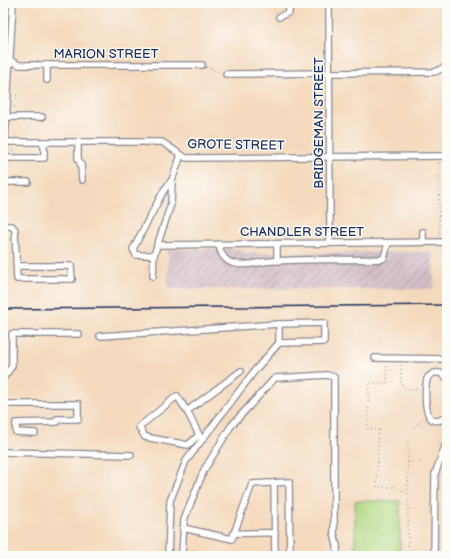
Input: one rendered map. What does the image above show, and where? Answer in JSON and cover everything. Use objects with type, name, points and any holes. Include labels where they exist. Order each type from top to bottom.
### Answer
[{"type":"street","points":[[3,204],[5,117],[13,3]]},
{"type":"street","points":[[280,18],[289,12],[289,3]]},
{"type":"street","name":"BRIDGEMAN STREET","points":[[329,3],[330,243]]},
{"type":"street","name":"MARION STREET","points":[[3,57],[19,65],[202,65]]},
{"type":"street","points":[[47,65],[47,80]]},
{"type":"street","points":[[226,74],[435,72],[447,66]]},
{"type":"street","points":[[5,117],[42,116]]},
{"type":"street","name":"GROTE STREET","points":[[4,142],[162,142],[186,158],[447,156]]},
{"type":"street","points":[[5,158],[44,158],[44,142]]},
{"type":"street","points":[[78,142],[78,158],[81,165],[82,180]]},
{"type":"street","points":[[153,276],[154,255],[171,204],[172,180],[181,155]]},
{"type":"street","points":[[154,255],[136,255],[133,249],[164,190],[172,180]]},
{"type":"street","points":[[4,182],[28,182]]},
{"type":"street","points":[[3,226],[12,226],[15,230],[17,279],[72,279],[71,266],[17,266]]},
{"type":"street","points":[[423,232],[423,242]]},
{"type":"street","name":"CHANDLER STREET","points":[[157,245],[447,242]]},
{"type":"street","points":[[219,244],[223,256],[227,260],[233,263],[248,265],[277,261],[382,259],[384,258],[388,243]]},
{"type":"street","points":[[277,244],[277,261]]},
{"type":"street","points":[[100,336],[279,324],[324,323],[324,342],[279,343]]},
{"type":"street","points":[[168,556],[170,501],[186,461],[256,369],[279,343],[279,324]]},
{"type":"street","points":[[3,378],[12,366],[12,334],[79,334]]},
{"type":"street","points":[[375,358],[447,359]]},
{"type":"street","points":[[187,411],[240,371]]},
{"type":"street","points":[[447,378],[442,374],[437,373],[433,374],[427,379],[426,411],[429,416],[435,420],[440,420],[447,416]]},
{"type":"street","points":[[182,556],[184,520],[204,470],[231,426],[275,378],[327,375],[334,377],[334,533],[337,546],[337,556]]},
{"type":"street","points":[[199,435],[188,445],[145,437],[139,427],[177,396],[187,411],[199,435],[202,441]]},
{"type":"street","points":[[3,404],[78,404],[78,419],[57,419],[57,422],[16,422],[16,432],[35,433]]},
{"type":"street","points":[[434,556],[435,474],[447,441]]},
{"type":"street","points":[[3,452],[131,455]]},
{"type":"street","points":[[183,528],[232,540],[252,484],[289,482],[290,556]]},
{"type":"street","points":[[274,483],[275,556]]},
{"type":"street","points":[[234,533],[275,533]]},
{"type":"path","points":[[202,65],[226,74]]},
{"type":"path","points":[[438,156],[439,242]]},
{"type":"path","points":[[387,365],[387,383],[369,383],[368,430],[379,430],[378,487],[396,487]]},
{"type":"path","points":[[401,365],[401,384],[405,389],[422,389]]},
{"type":"path","points":[[414,427],[424,418]]},
{"type":"path","points":[[418,423],[422,427]]},
{"type":"path","points":[[408,441],[408,556]]},
{"type":"path","points":[[408,462],[423,462]]},
{"type":"path","points":[[394,486],[408,494]]},
{"type":"shaded area","points":[[168,249],[241,249],[243,253],[433,252],[434,289],[168,289]]},
{"type":"green space","points":[[355,501],[400,501],[400,556],[355,556]]},
{"type":"railway","points":[[3,309],[447,305]]}]
